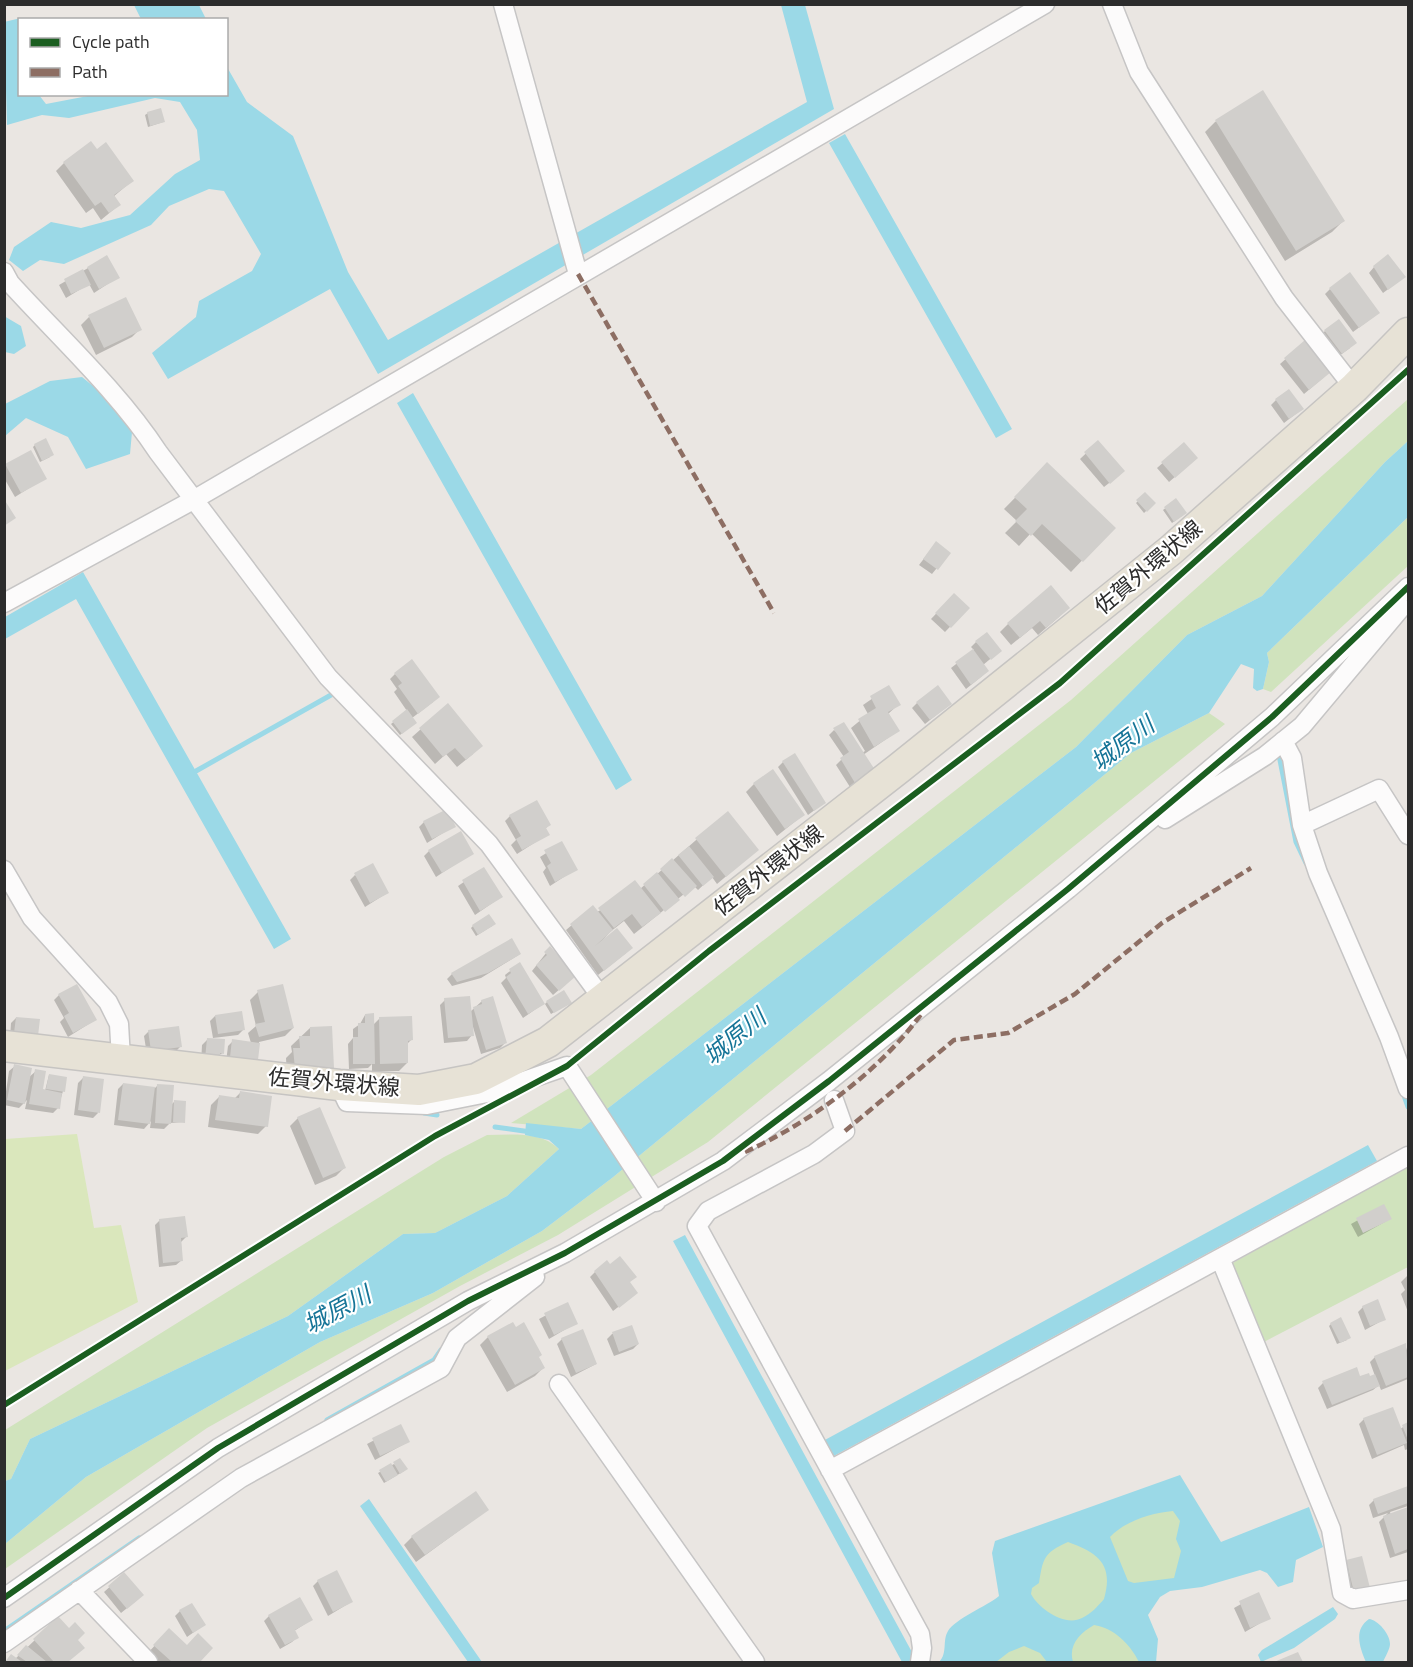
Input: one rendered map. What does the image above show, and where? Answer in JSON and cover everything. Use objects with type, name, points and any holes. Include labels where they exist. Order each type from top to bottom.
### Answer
[{"type":"main road","name":"佐賀外環状線","points":[[4,1046],[339,1085],[419,1090],[476,1079],[548,1042],[898,769],[1171,550],[1354,387],[1408,333]]},
{"type":"street","points":[[503,4],[578,274]]},
{"type":"street","points":[[4,603],[195,499],[1045,4]]},
{"type":"street","points":[[1112,4],[1139,72],[1284,298],[1354,387]]},
{"type":"street","points":[[4,272],[10,283],[135,416],[158,452],[328,678],[489,844],[602,998]]},
{"type":"street","points":[[4,1598],[218,1448],[468,1301],[565,1253],[723,1161],[829,1081],[1138,830],[1272,717],[1408,587]]},
{"type":"street","points":[[1138,830],[1165,819],[1302,726],[1408,599]]},
{"type":"street","points":[[1283,741],[1292,758],[1302,825],[1318,873],[1389,1037],[1408,1089]]},
{"type":"street","points":[[1302,825],[1379,789],[1408,835]]},
{"type":"street","points":[[4,870],[32,918],[108,1002],[120,1024],[122,1059]]},
{"type":"street","points":[[339,1085],[347,1102],[427,1105],[492,1092],[567,1066],[656,1202]]},
{"type":"street","points":[[834,1100],[845,1131],[814,1154],[708,1211],[697,1226],[920,1634],[922,1648],[920,1662]]},
{"type":"street","points":[[830,1470],[1408,1156]]},
{"type":"street","points":[[4,1643],[242,1478],[441,1368],[457,1338],[565,1253]]},
{"type":"street","points":[[1220,1258],[1331,1529],[1342,1593],[1353,1599],[1408,1590]]},
{"type":"street","points":[[559,1384],[754,1662]]},
{"type":"street","points":[[79,1590],[147,1662]]},
{"type":"path","points":[[4,1405],[425,1142],[486,1109]]},
{"type":"green space","points":[[1408,399],[1408,441],[1385,462],[1262,596],[1187,635],[1076,747],[581,1129],[511,1123],[591,1075],[1071,700]]},
{"type":"green space","points":[[1408,517],[1408,566],[1271,692],[1263,689],[1269,662],[1267,653]]},
{"type":"green space","points":[[1209,713],[1225,724],[708,1142],[558,1235],[460,1286],[207,1428],[5,1569],[5,1544],[86,1477],[320,1342],[433,1293],[542,1231],[612,1178],[1131,753]]},
{"type":"green space","points":[[77,1134],[94,1228],[121,1225],[138,1302],[5,1371],[5,1139]]},
{"type":"green space","points":[[487,1135],[534,1137],[543,1139],[559,1149],[507,1196],[435,1233],[403,1234],[288,1316],[30,1439],[11,1479],[5,1481],[5,1430],[444,1157]]},
{"type":"green space","points":[[1408,1164],[1408,1267],[1260,1344],[1231,1264]]},
{"type":"green space","points":[[1172,1494],[1224,1565],[1133,1599],[1146,1662],[958,1662],[1019,1609],[1007,1547]]},
{"type":"water","points":[[134,5],[199,5],[206,18],[140,18]]},
{"type":"water","points":[[781,5],[805,5],[834,109],[378,374],[330,289],[168,379],[152,353],[196,317],[199,301],[252,271],[261,254],[224,191],[209,189],[169,206],[151,225],[64,264],[40,260],[23,271],[9,260],[14,247],[51,222],[81,228],[130,215],[175,174],[200,160],[197,130],[180,102],[155,98],[69,118],[42,115],[7,125],[4,22],[18,19],[18,96],[40,96],[46,104],[88,96],[228,96],[228,69],[247,102],[293,136],[348,272],[388,340],[807,102]]},
{"type":"water","points":[[845,134],[1012,429],[996,438],[829,143]]},
{"type":"water","points":[[4,316],[21,326],[26,346],[14,354],[5,352]]},
{"type":"water","points":[[82,377],[104,395],[132,432],[130,454],[86,469],[68,437],[26,418],[5,436],[5,404],[50,381]]},
{"type":"water","points":[[413,393],[632,780],[616,790],[397,403]]},
{"type":"water","name":"城原川","points":[[1408,441],[1408,517],[1267,653],[1269,662],[1263,689],[1257,691],[1253,688],[1254,669],[1241,664],[1209,713],[1131,753],[612,1178],[542,1231],[433,1293],[320,1342],[86,1477],[5,1544],[5,1481],[11,1479],[30,1439],[288,1316],[403,1234],[435,1233],[507,1196],[559,1149],[549,1140],[525,1135],[526,1123],[581,1129],[1076,747],[1187,635],[1262,596],[1385,462]]},
{"type":"water","points":[[83,572],[291,939],[274,949],[76,599],[5,639],[5,617]]},
{"type":"water","points":[[1368,1145],[1377,1161],[832,1457],[823,1441]]},
{"type":"water","points":[[685,1235],[913,1654],[909,1662],[902,1662],[673,1241]]},
{"type":"water","points":[[1180,1475],[1221,1542],[1309,1507],[1323,1547],[1296,1560],[1293,1582],[1278,1587],[1267,1573],[1260,1570],[1202,1587],[1170,1591],[1160,1597],[1148,1615],[1158,1639],[1156,1662],[1139,1662],[1131,1649],[1115,1633],[1094,1625],[1076,1640],[1072,1650],[1073,1662],[1047,1662],[1040,1653],[1024,1646],[1009,1652],[996,1662],[939,1662],[943,1655],[946,1635],[952,1626],[999,1596],[992,1553],[995,1541]],"holes":[[[1173,1511],[1180,1521],[1176,1539],[1181,1551],[1174,1578],[1134,1583],[1128,1581],[1110,1537],[1123,1526],[1139,1519]],[[1068,1542],[1095,1556],[1105,1568],[1107,1577],[1104,1599],[1088,1614],[1075,1620],[1061,1618],[1046,1611],[1031,1594],[1032,1588],[1039,1583],[1043,1562],[1049,1553]]]},
{"type":"water","points":[[369,1499],[482,1662],[468,1662],[360,1506]]},
{"type":"water","points":[[1333,1607],[1338,1614],[1335,1619],[1294,1648],[1261,1662],[1258,1655],[1262,1650]]},
{"type":"water","points":[[1369,1619],[1380,1625],[1389,1640],[1389,1648],[1383,1662],[1366,1662],[1362,1651],[1359,1634],[1364,1623]]},
{"type":"building","points":[[1263,90],[1345,221],[1296,251],[1215,120]]},
{"type":"building","points":[[161,108],[165,122],[150,126],[147,112]]},
{"type":"building","points":[[91,141],[97,149],[106,142],[134,181],[114,195],[121,205],[109,213],[101,202],[95,206],[63,162]]},
{"type":"building","points":[[1388,254],[1406,277],[1388,290],[1373,266]]},
{"type":"building","points":[[107,255],[120,278],[99,289],[87,267]]},
{"type":"building","points":[[83,269],[91,285],[71,294],[64,279]]},
{"type":"building","points":[[1350,272],[1380,313],[1359,328],[1329,288]]},
{"type":"building","points":[[126,297],[142,330],[104,348],[88,315]]},
{"type":"building","points":[[1339,319],[1357,343],[1342,354],[1324,330]]},
{"type":"building","points":[[1305,340],[1331,372],[1309,390],[1284,358]]},
{"type":"building","points":[[1289,389],[1304,409],[1289,419],[1275,399]]},
{"type":"building","points":[[46,438],[54,455],[42,461],[34,444]]},
{"type":"building","points":[[1098,440],[1125,471],[1110,484],[1084,452]]},
{"type":"building","points":[[1184,442],[1198,458],[1175,478],[1161,462]]},
{"type":"building","points":[[31,450],[47,479],[21,493],[5,464]]},
{"type":"building","points":[[1047,462],[1116,528],[1083,562],[1042,524],[1031,536],[1015,521],[1027,509],[1014,497]]},
{"type":"building","points":[[1145,492],[1156,503],[1147,512],[1136,500]]},
{"type":"building","points":[[1176,498],[1187,513],[1174,522],[1164,507]]},
{"type":"building","points":[[4,499],[16,518],[4,526]]},
{"type":"building","points":[[936,541],[951,553],[938,570],[923,559]]},
{"type":"building","points":[[1051,585],[1070,608],[1046,628],[1040,621],[1020,638],[1007,623]]},
{"type":"building","points":[[954,593],[970,608],[951,628],[935,613]]},
{"type":"building","points":[[987,632],[1002,651],[991,660],[975,641]]},
{"type":"building","points":[[973,649],[989,671],[971,685],[955,662]]},
{"type":"building","points":[[412,659],[440,697],[418,714],[398,686],[402,683],[394,673]]},
{"type":"building","points":[[889,685],[901,705],[888,712],[900,731],[874,747],[858,719],[876,708],[870,696]]},
{"type":"building","points":[[938,685],[952,704],[930,720],[916,702]]},
{"type":"building","points":[[448,703],[483,746],[466,760],[455,748],[443,757],[419,728]]},
{"type":"building","points":[[407,709],[417,723],[402,734],[392,721]]},
{"type":"building","points":[[844,722],[875,770],[855,783],[840,758],[849,752],[833,728]]},
{"type":"building","points":[[795,753],[826,803],[814,811],[782,761]]},
{"type":"building","points":[[773,769],[805,815],[785,829],[753,783]]},
{"type":"building","points":[[537,800],[551,825],[546,828],[550,835],[522,850],[516,839],[521,836],[509,815]]},
{"type":"building","points":[[447,809],[456,827],[432,839],[423,821]]},
{"type":"building","points":[[728,811],[759,850],[726,877],[695,838]]},
{"type":"building","points":[[461,831],[474,854],[442,873],[428,850]]},
{"type":"building","points":[[562,841],[578,870],[555,882],[547,866],[551,863],[544,850]]},
{"type":"building","points":[[689,846],[714,877],[703,886],[678,855]]},
{"type":"building","points":[[672,858],[697,886],[685,897],[660,869]]},
{"type":"building","points":[[373,863],[389,893],[370,903],[354,873]]},
{"type":"building","points":[[484,867],[503,897],[480,911],[462,880]]},
{"type":"building","points":[[657,872],[680,900],[665,912],[643,884]]},
{"type":"building","points":[[635,880],[661,913],[642,927],[632,914],[614,928],[598,908]]},
{"type":"building","points":[[593,905],[613,930],[595,946],[617,928],[633,948],[604,971],[570,924]]},
{"type":"building","points":[[489,914],[496,924],[478,935],[472,925]]},
{"type":"building","points":[[512,938],[521,954],[488,973],[457,982],[451,973]]},
{"type":"building","points":[[550,946],[576,976],[559,991],[536,965],[547,955],[544,952]]},
{"type":"building","points":[[520,962],[545,1004],[528,1014],[506,977],[511,973],[509,969]]},
{"type":"building","points":[[77,984],[97,1020],[73,1033],[64,1016],[69,1013],[58,994]]},
{"type":"building","points":[[283,984],[294,1028],[259,1037],[255,1024],[265,1022],[257,990]]},
{"type":"building","points":[[564,990],[572,1003],[554,1013],[546,1001]]},
{"type":"building","points":[[470,996],[474,1036],[448,1038],[444,998]]},
{"type":"building","points":[[493,996],[507,1043],[486,1050],[473,1007],[482,1004],[481,1000]]},
{"type":"building","points":[[242,1011],[245,1030],[218,1034],[215,1015]]},
{"type":"building","points":[[374,1013],[375,1064],[353,1064],[353,1037],[358,1037],[358,1023],[365,1023],[365,1014]]},
{"type":"building","points":[[412,1016],[413,1040],[408,1041],[408,1063],[380,1064],[379,1017]]},
{"type":"building","points":[[16,1017],[40,1019],[38,1036],[14,1033]]},
{"type":"building","points":[[179,1026],[182,1047],[151,1051],[148,1030]]},
{"type":"building","points":[[332,1026],[334,1068],[295,1069],[293,1048],[300,1048],[299,1036],[310,1036],[310,1027]]},
{"type":"building","points":[[207,1038],[225,1039],[224,1054],[220,1053],[220,1061],[205,1059]]},
{"type":"building","points":[[232,1039],[260,1043],[258,1060],[230,1057]]},
{"type":"building","points":[[14,1064],[32,1068],[25,1104],[7,1100]]},
{"type":"building","points":[[35,1069],[46,1071],[43,1089],[62,1093],[60,1109],[29,1104]]},
{"type":"building","points":[[49,1074],[67,1077],[65,1092],[46,1089]]},
{"type":"building","points":[[83,1076],[104,1079],[100,1113],[78,1110]]},
{"type":"building","points":[[123,1083],[155,1087],[150,1124],[118,1120]]},
{"type":"building","points":[[157,1084],[174,1085],[171,1124],[155,1123]]},
{"type":"building","points":[[240,1091],[272,1096],[268,1127],[215,1120],[219,1095],[239,1098]]},
{"type":"building","points":[[174,1100],[186,1101],[185,1123],[173,1122]]},
{"type":"building","points":[[320,1107],[346,1168],[323,1178],[297,1117]]},
{"type":"building","points":[[1384,1204],[1392,1219],[1363,1233],[1356,1218]]},
{"type":"building","points":[[185,1216],[188,1237],[181,1238],[183,1261],[163,1263],[159,1219]]},
{"type":"building","points":[[620,1256],[637,1277],[630,1282],[638,1293],[619,1308],[594,1271],[607,1260],[610,1264]]},
{"type":"building","points":[[1378,1299],[1386,1320],[1370,1326],[1362,1306]]},
{"type":"building","points":[[568,1302],[578,1324],[554,1335],[544,1313]]},
{"type":"building","points":[[1341,1317],[1351,1338],[1340,1343],[1330,1323]]},
{"type":"building","points":[[513,1322],[516,1327],[524,1322],[542,1355],[539,1357],[545,1368],[515,1385],[487,1336]]},
{"type":"building","points":[[632,1325],[639,1344],[619,1352],[612,1332]]},
{"type":"building","points":[[583,1329],[597,1364],[576,1373],[561,1338]]},
{"type":"building","points":[[1406,1343],[1408,1377],[1386,1386],[1374,1356]]},
{"type":"building","points":[[1357,1367],[1360,1376],[1375,1374],[1380,1386],[1332,1405],[1322,1381]]},
{"type":"building","points":[[1393,1407],[1407,1443],[1377,1455],[1363,1418]]},
{"type":"building","points":[[1408,1422],[1408,1440],[1402,1425]]},
{"type":"building","points":[[401,1424],[410,1442],[380,1456],[372,1438]]},
{"type":"building","points":[[400,1458],[408,1469],[400,1474],[393,1462]]},
{"type":"building","points":[[391,1463],[398,1475],[386,1482],[379,1470]]},
{"type":"building","points":[[1408,1486],[1408,1503],[1378,1514],[1373,1499]]},
{"type":"building","points":[[476,1491],[489,1510],[425,1555],[411,1536]]},
{"type":"building","points":[[1408,1507],[1408,1549],[1395,1554],[1383,1516]]},
{"type":"building","points":[[1362,1556],[1370,1588],[1354,1592],[1346,1560]]},
{"type":"building","points":[[337,1570],[353,1602],[333,1612],[317,1580]]},
{"type":"building","points":[[124,1572],[144,1595],[127,1609],[108,1586]]},
{"type":"building","points":[[1259,1592],[1271,1619],[1250,1628],[1239,1601]]},
{"type":"building","points":[[300,1597],[313,1620],[295,1630],[299,1638],[285,1645],[268,1615]]},
{"type":"building","points":[[192,1603],[206,1625],[193,1633],[179,1610]]},
{"type":"building","points":[[58,1616],[69,1628],[75,1622],[85,1633],[78,1640],[85,1648],[68,1662],[54,1662],[33,1639]]},
{"type":"building","points":[[169,1628],[187,1645],[198,1633],[213,1648],[200,1662],[172,1662],[153,1645]]},
{"type":"building","points":[[26,1645],[47,1662],[27,1662],[17,1655]]},
{"type":"building","points":[[1298,1652],[1303,1662],[1274,1662]]},
{"type":"building","points":[[11,1654],[22,1662],[5,1662]]},
{"type":"waterway","points":[[196,771],[331,695]]},
{"type":"waterway","points":[[1279,755],[1296,842],[1306,863]]},
{"type":"waterway","points":[[1402,1090],[1408,1107]]},
{"type":"waterway","points":[[424,1113],[437,1115]]},
{"type":"waterway","points":[[495,1127],[531,1132]]},
{"type":"waterway","points":[[327,1420],[434,1360],[441,1350]]},
{"type":"waterway","points":[[4,1631],[139,1538]]},
{"type":"marked path","points":[[578,274],[774,613]]},
{"type":"marked path","points":[[845,1131],[954,1040],[1008,1033],[1075,994],[1162,923],[1251,868]]},
{"type":"marked path","points":[[745,1152],[818,1111],[865,1075],[886,1055],[922,1013]]},
{"type":"cycle path","points":[[4,1405],[435,1136],[567,1066],[709,951],[1060,683],[1408,370]]},
{"type":"cycle path","points":[[4,1598],[218,1448],[468,1301],[565,1253],[723,1161],[829,1081],[1068,889],[1272,717],[1408,587]]}]
